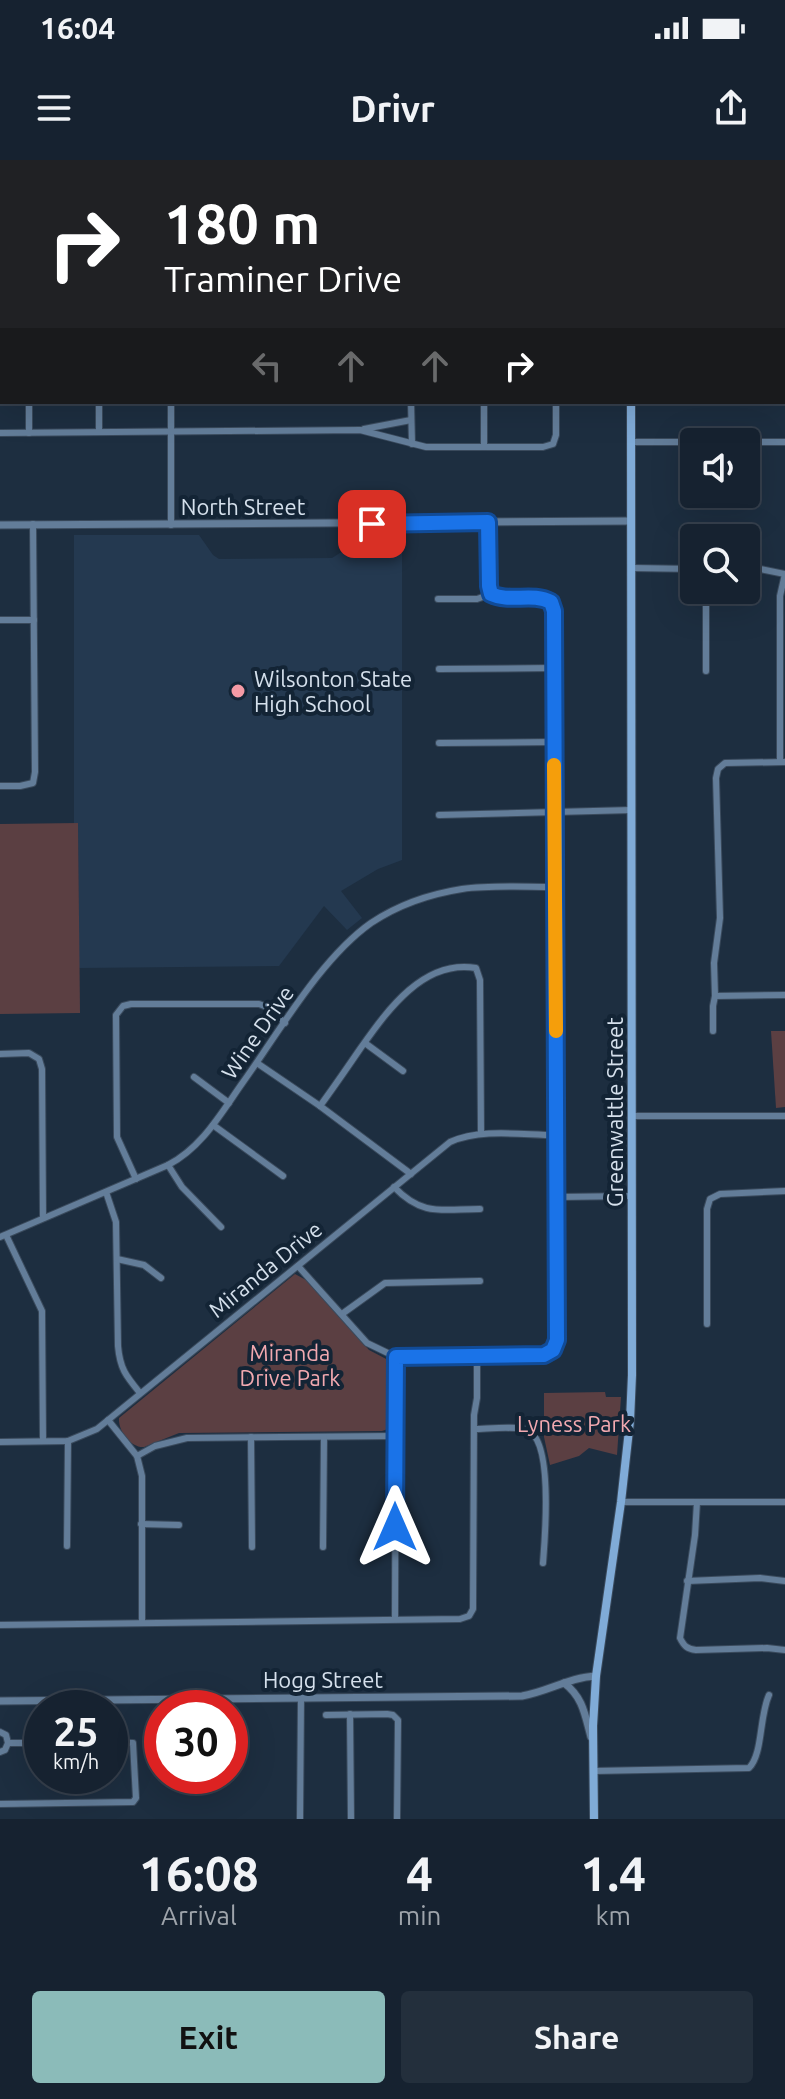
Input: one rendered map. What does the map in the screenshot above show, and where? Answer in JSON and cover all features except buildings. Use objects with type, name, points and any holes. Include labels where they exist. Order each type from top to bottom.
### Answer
[{"type":"main road","name":"Greenwattle Street","points":[[594,1819],[596,1676],[621,1502],[632,1375],[631,404]]},
{"type":"street","points":[[29,404],[29,433]]},
{"type":"street","points":[[99,404],[99,432]]},
{"type":"street","points":[[171,404],[171,525]]},
{"type":"street","points":[[411,404],[412,444]]},
{"type":"street","points":[[484,404],[484,447]]},
{"type":"street","points":[[360,430],[426,447],[543,447],[553,444],[556,435],[556,404]]},
{"type":"street","points":[[0,433],[360,430],[411,420]]},
{"type":"street","points":[[631,442],[785,442]]},
{"type":"street","name":"North Street","points":[[0,525],[631,521]]},
{"type":"street","points":[[488,522],[491,594]]},
{"type":"street","points":[[0,786],[33,783],[35,772],[33,524]]},
{"type":"street","points":[[632,568],[680,569]]},
{"type":"street","points":[[713,1031],[714,963],[720,918],[718,769],[725,763],[734,762],[782,762],[780,596],[785,574],[760,569]]},
{"type":"street","points":[[298,1266],[367,1343],[396,1357],[544,1355],[553,1350],[557,1340],[554,611],[551,602],[542,597],[502,598],[491,594],[477,599],[438,599]]},
{"type":"street","points":[[706,604],[706,671]]},
{"type":"street","points":[[0,620],[34,620]]},
{"type":"street","points":[[439,669],[554,668]]},
{"type":"street","points":[[439,743],[554,742]]},
{"type":"street","points":[[439,815],[632,810]]},
{"type":"street","name":"Wine Drive","points":[[3,1236],[168,1165],[192,1149],[213,1125],[317,979],[343,947],[372,923],[418,899],[465,889],[554,887]]},
{"type":"street","points":[[320,1106],[389,1009],[428,978],[460,966],[476,968],[480,980],[481,1134]]},
{"type":"street","points":[[715,996],[785,995]]},
{"type":"street","points":[[136,1179],[117,1137],[116,1015],[120,1009],[131,1004],[259,1004],[285,1023]]},
{"type":"street","points":[[365,1043],[403,1071]]},
{"type":"street","points":[[0,1054],[29,1053],[39,1059],[42,1069],[43,1218]]},
{"type":"street","points":[[257,1063],[411,1174]]},
{"type":"street","points":[[194,1077],[229,1103]]},
{"type":"street","points":[[632,1116],[785,1116]]},
{"type":"street","points":[[213,1125],[283,1176]]},
{"type":"street","name":"Miranda Drive","points":[[0,1442],[68,1441],[97,1429],[450,1142],[465,1135],[556,1135]]},
{"type":"street","points":[[168,1165],[182,1187],[221,1227]]},
{"type":"street","points":[[394,1187],[405,1199],[422,1208],[480,1209]]},
{"type":"street","points":[[707,1324],[707,1209],[710,1199],[720,1194],[785,1191]]},
{"type":"street","points":[[106,1192],[116,1222],[120,1364],[140,1393]]},
{"type":"street","points":[[557,1197],[632,1196]]},
{"type":"street","points":[[3,1236],[42,1311],[43,1441]]},
{"type":"street","points":[[117,1259],[144,1265],[161,1278]]},
{"type":"street","points":[[342,1314],[385,1283],[480,1281]]},
{"type":"street","points":[[0,1625],[460,1619],[469,1616],[473,1609],[477,1355]]},
{"type":"street","points":[[395,1619],[396,1357]]},
{"type":"street","points":[[108,1420],[137,1456],[142,1476],[142,1623]]},
{"type":"street","points":[[474,1429],[525,1429],[533,1433],[537,1440],[546,1482],[543,1563]]},
{"type":"street","points":[[137,1456],[155,1446],[187,1438],[395,1436]]},
{"type":"street","points":[[251,1437],[252,1547]]},
{"type":"street","points":[[323,1547],[324,1437]]},
{"type":"street","points":[[67,1546],[68,1441]]},
{"type":"street","points":[[621,1502],[785,1502]]},
{"type":"street","points":[[697,1502],[680,1638],[685,1647],[696,1650],[785,1650]]},
{"type":"street","points":[[141,1524],[179,1525]]},
{"type":"street","points":[[687,1581],[760,1578],[785,1581]]},
{"type":"street","name":"Hogg Street","points":[[0,1701],[522,1696],[596,1676]]},
{"type":"street","points":[[564,1683],[580,1699],[593,1746]]},
{"type":"street","points":[[593,1771],[749,1768],[757,1758],[763,1707],[769,1695]]},
{"type":"street","points":[[300,1819],[301,1698]]},
{"type":"street","points":[[350,1714],[351,1819]]},
{"type":"street","points":[[326,1715],[387,1714],[395,1717],[399,1724],[397,1819]]},
{"type":"street","points":[[0,1732],[6,1735],[8,1743],[5,1750],[0,1752]]},
{"type":"street","points":[[8,1743],[24,1743]]},
{"type":"street","points":[[0,1804],[133,1802],[136,1798],[133,1743],[128,1743]]},
{"type":"shaded area","name":"Wilsonton State High School","points":[[354,533],[402,533],[402,860],[378,869],[341,891],[362,918],[347,930],[324,906],[279,966],[79,968],[78,824],[74,823],[74,535],[199,535],[219,559],[332,558],[343,551]]},
{"type":"green space","points":[[78,823],[80,1013],[0,1014],[0,824]]},
{"type":"green space","points":[[771,1031],[785,1031],[785,1107],[776,1108]]},
{"type":"green space","name":"Miranda Drive Park","points":[[295,1274],[306,1280],[369,1350],[390,1361],[391,1425],[388,1429],[179,1433],[144,1447],[126,1438],[119,1418]]},
{"type":"green space","name":"Lyness Park","points":[[605,1392],[606,1397],[621,1397],[617,1455],[589,1448],[579,1456],[550,1465],[544,1437],[544,1393]]},
{"type":"slow traffic","points":[[554,765],[556,1031]]},
{"type":"place","name":"Wilsonton State High School","points":[[238,691]]},
{"type":"route","points":[[372,524],[488,522],[491,594],[502,598],[542,597],[551,602],[554,611],[557,1340],[553,1350],[544,1355],[396,1357],[395,1527]]}]
